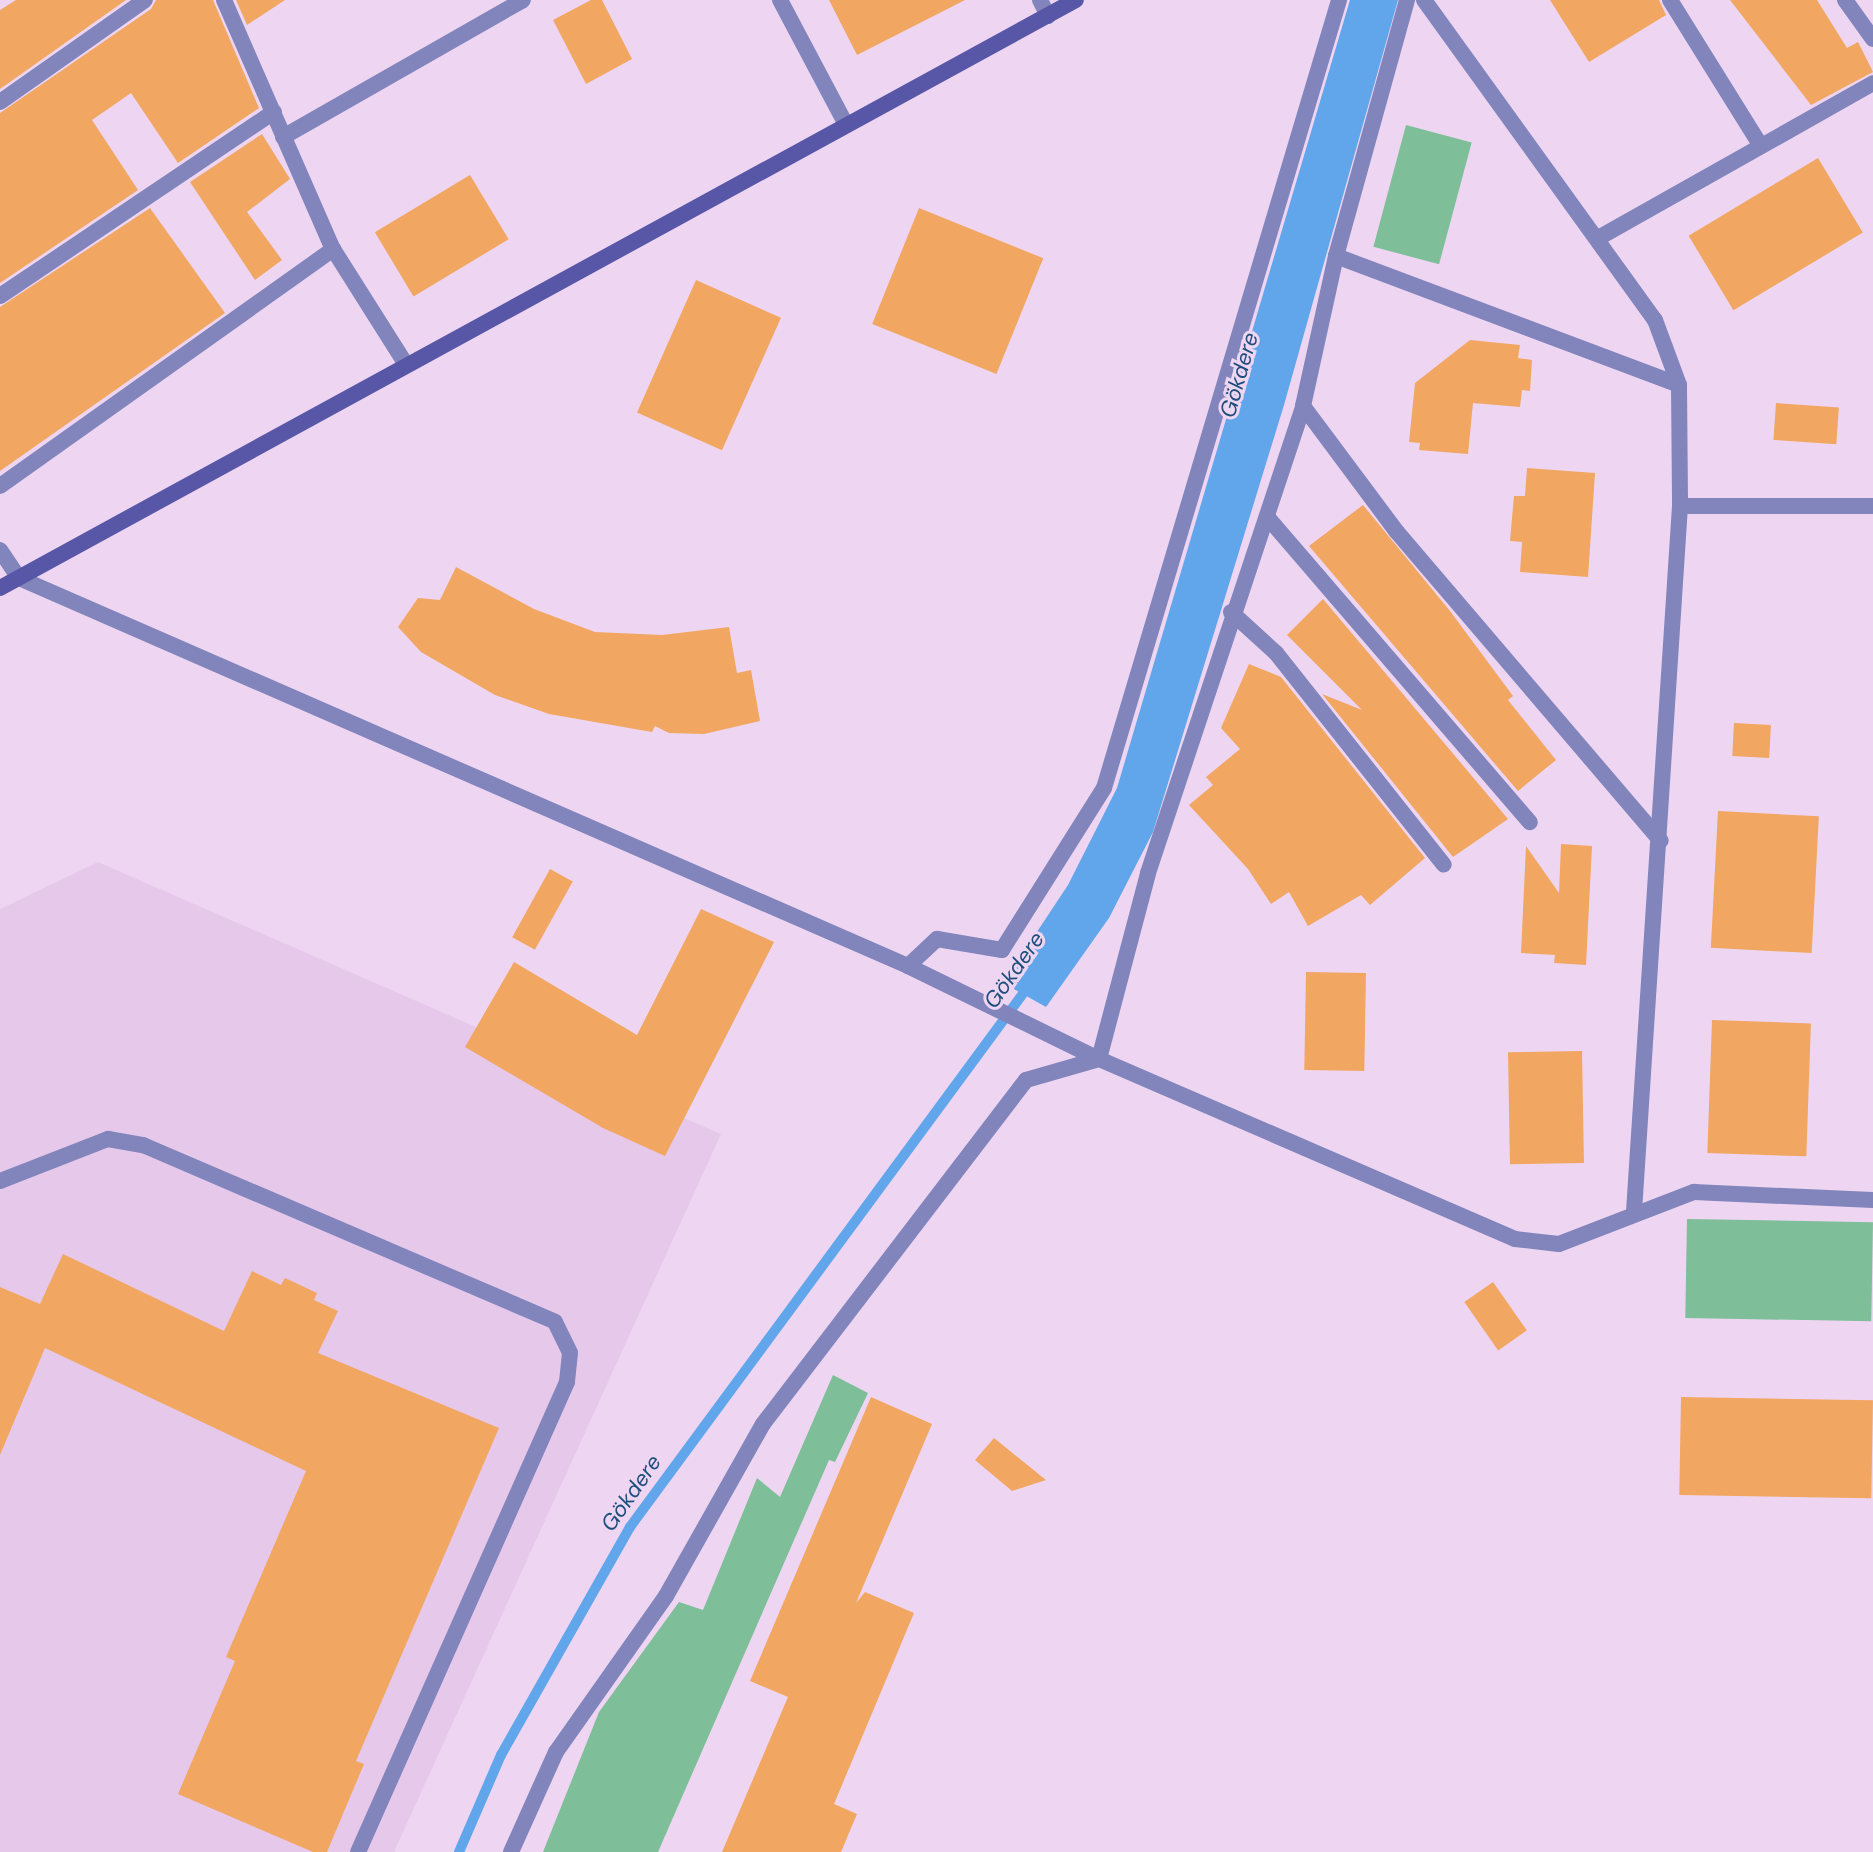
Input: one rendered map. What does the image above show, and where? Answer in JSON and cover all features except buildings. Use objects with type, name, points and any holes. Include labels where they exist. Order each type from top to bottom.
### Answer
[{"type":"street","points":[[0,102],[145,0]]},
{"type":"street","points":[[224,0],[333,249],[405,363]]},
{"type":"street","points":[[283,137],[523,0]]},
{"type":"street","points":[[780,0],[845,123]]},
{"type":"street","points":[[0,588],[845,123],[1044,8],[1076,0]]},
{"type":"street","points":[[908,966],[937,939],[1002,950],[1104,788],[1339,0]]},
{"type":"street","points":[[1099,1059],[1148,873],[1231,612],[1269,519],[1303,406],[1336,256],[1407,0]]},
{"type":"street","points":[[1424,0],[1600,237],[1655,320],[1679,385],[1680,506],[1661,841],[1634,1212]]},
{"type":"street","points":[[1670,0],[1761,146]]},
{"type":"street","points":[[1845,0],[1873,39]]},
{"type":"street","points":[[1600,237],[1873,83]]},
{"type":"street","points":[[0,296],[274,112]]},
{"type":"street","points":[[0,486],[333,249]]},
{"type":"street","points":[[1336,256],[1679,385]]},
{"type":"street","points":[[1303,406],[1397,532],[1661,841]]},
{"type":"street","points":[[1680,506],[1873,506]]},
{"type":"street","points":[[1269,519],[1530,822]]},
{"type":"street","points":[[0,550],[19,578],[945,982],[1099,1059],[1515,1239],[1559,1244],[1634,1212],[1694,1192],[1873,1200]]},
{"type":"street","points":[[1231,612],[1276,653],[1444,865]]},
{"type":"street","points":[[511,1852],[556,1752],[666,1596],[763,1424],[1026,1080],[1099,1059]]},
{"type":"street","points":[[0,1181],[108,1139],[143,1145],[555,1322],[570,1353],[567,1382],[358,1852]]},
{"type":"shaded area","points":[[98,862],[721,1134],[394,1852],[0,1852],[0,909]]},
{"type":"green space","points":[[1406,125],[1472,143],[1439,264],[1373,247]]},
{"type":"green space","points":[[1687,1219],[1873,1222],[1871,1321],[1685,1318]]},
{"type":"green space","points":[[833,1375],[868,1393],[835,1462],[829,1460],[658,1852],[543,1852],[599,1712],[679,1602],[703,1610],[757,1478],[780,1497]]},
{"type":"water","points":[[1350,0],[1398,0],[1284,405],[1153,832],[1109,918],[1046,1007],[1003,983],[1068,885],[1117,788]]},
{"type":"waterway","name":"Gökdere","points":[[459,1852],[501,1755],[630,1527],[1030,984]]}]
